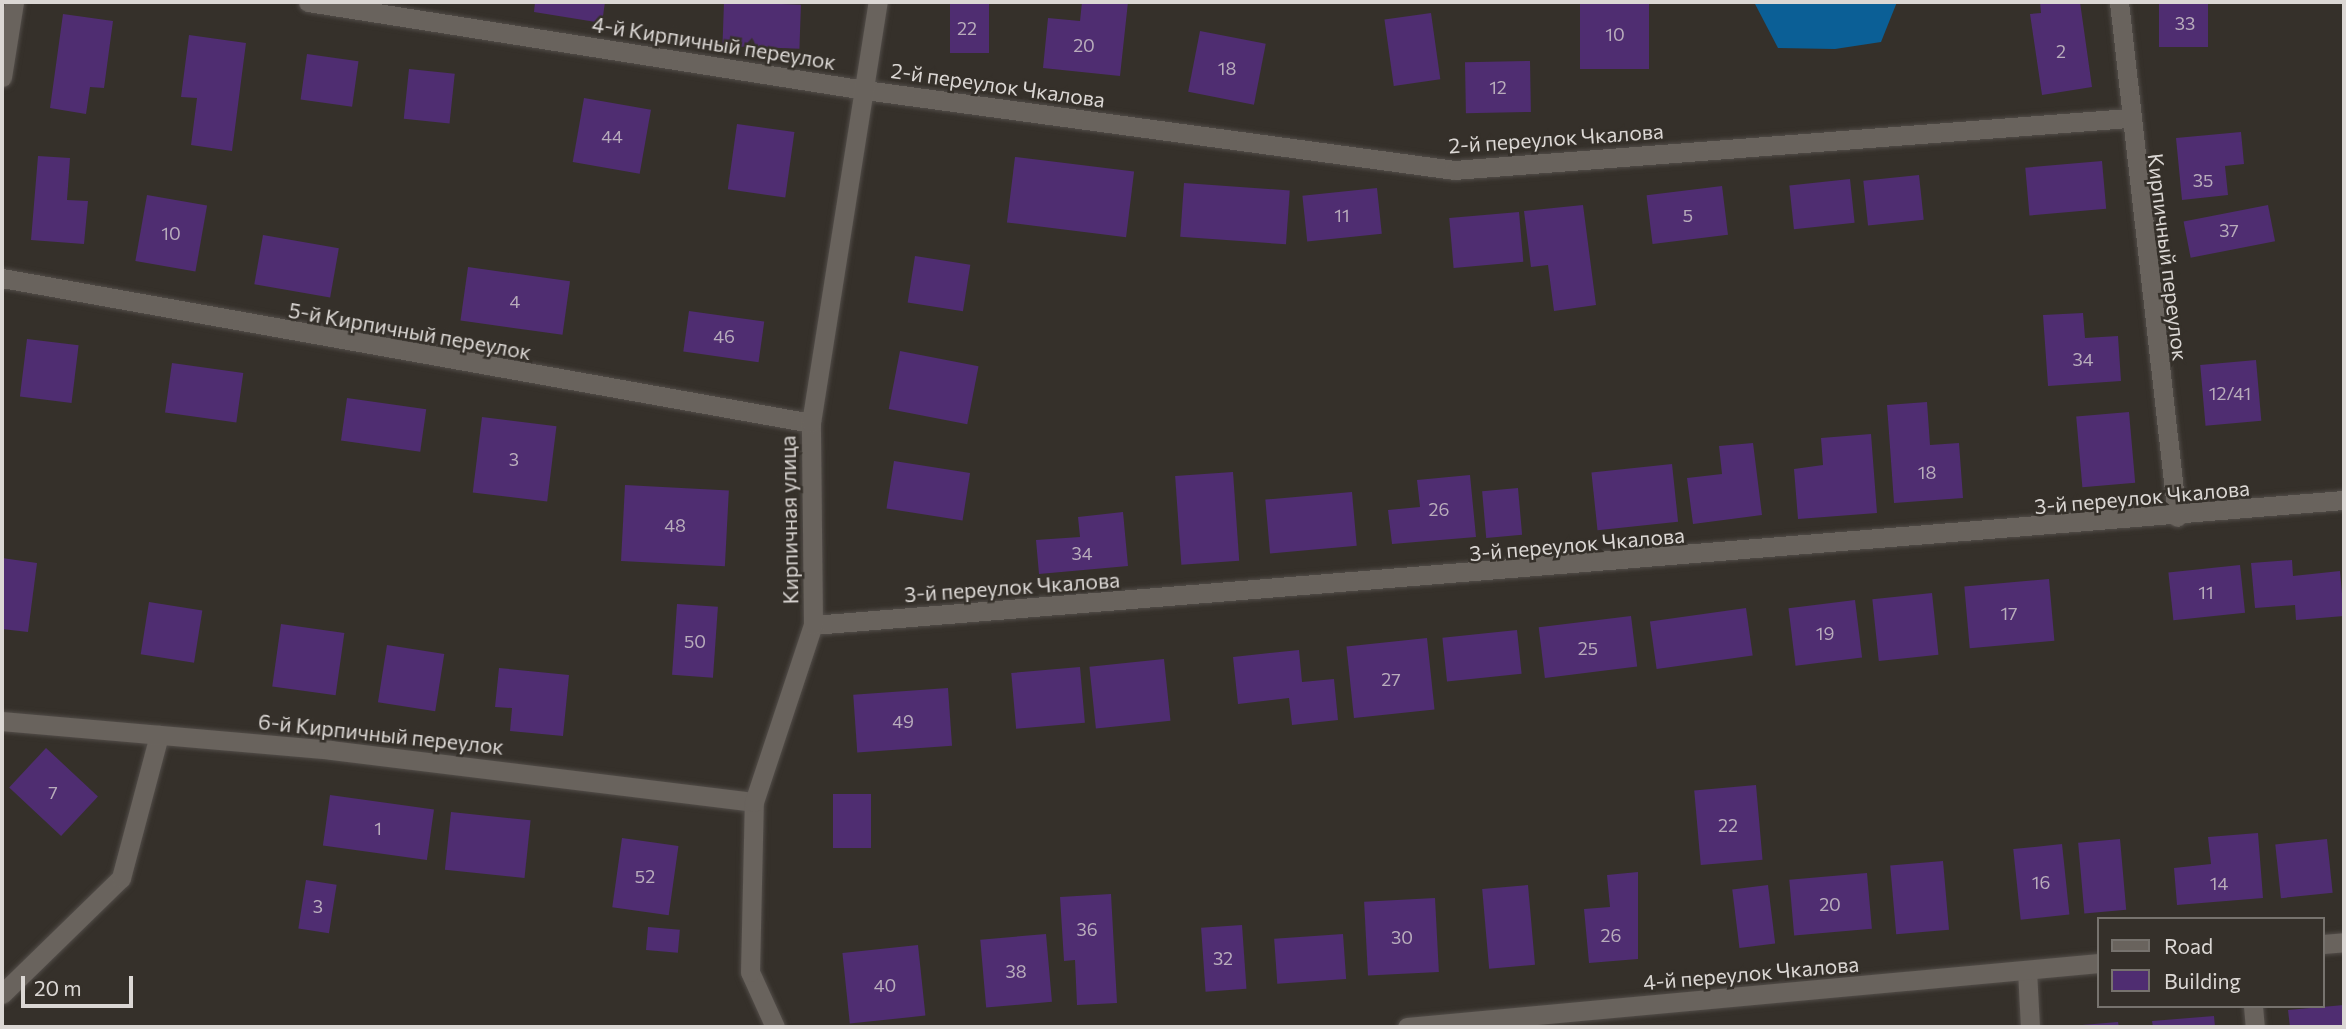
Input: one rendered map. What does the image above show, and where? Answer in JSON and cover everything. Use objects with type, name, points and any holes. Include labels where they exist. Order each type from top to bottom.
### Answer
[{"type":"street","points":[[2,77],[14,2]]},
{"type":"street","name":"4-й Кирпичный переулок","points":[[308,2],[864,90]]},
{"type":"street","name":"Кирпичная улица","points":[[775,1027],[750,972],[754,802],[813,625],[811,423],[878,2]]},
{"type":"street","name":"Кирпичный переулок","points":[[2119,2],[2128,118],[2177,517]]},
{"type":"street","name":"2-й переулок Чкалова","points":[[864,90],[1454,170],[2128,118]]},
{"type":"street","name":"5-й Кирпичный переулок","points":[[2,278],[811,423]]},
{"type":"street","name":"3-й переулок Чкалова","points":[[813,625],[2177,517],[2344,500]]},
{"type":"street","name":"6-й Кирпичный переулок","points":[[2,721],[159,734],[754,802]]},
{"type":"street","points":[[2,994],[121,878],[159,734]]},
{"type":"street","points":[[2325,944],[2344,942]]},
{"type":"street","name":"4-й переулок Чкалова","points":[[1407,1027],[2098,963]]},
{"type":"street","points":[[2027,970],[2030,1027]]},
{"type":"street","points":[[2253,1008],[2255,1027]]},
{"type":"water","points":[[1754,2],[1897,2],[1881,42],[1835,49],[1778,48]]},
{"type":"building","points":[[535,2],[605,2],[602,23],[534,12]]},
{"type":"building","points":[[724,2],[801,5],[799,49],[722,46]]},
{"type":"building","points":[[950,2],[989,2],[989,53],[950,53]]},
{"type":"building","points":[[1082,2],[1128,2],[1120,76],[1043,68],[1048,18],[1080,21]]},
{"type":"building","points":[[1580,2],[1649,2],[1649,69],[1580,69]]},
{"type":"building","points":[[2040,2],[2080,2],[2092,87],[2042,95],[2030,14],[2041,13]]},
{"type":"building","points":[[2159,2],[2208,2],[2208,47],[2159,47]]},
{"type":"building","points":[[1431,13],[1440,79],[1394,86],[1384,20]]},
{"type":"building","points":[[63,14],[113,21],[104,88],[90,87],[86,114],[50,108]]},
{"type":"building","points":[[1200,31],[1266,44],[1254,105],[1188,92]]},
{"type":"building","points":[[189,35],[246,43],[232,151],[191,145],[197,98],[181,97]]},
{"type":"building","points":[[307,54],[358,61],[352,107],[301,100]]},
{"type":"building","points":[[1530,61],[1531,112],[1466,113],[1465,62]]},
{"type":"building","points":[[409,69],[455,74],[450,124],[404,119]]},
{"type":"building","points":[[584,98],[651,110],[640,174],[573,162]]},
{"type":"building","points":[[737,124],[794,132],[785,197],[728,189]]},
{"type":"building","points":[[2241,132],[2244,164],[2225,166],[2228,195],[2182,200],[2176,138]]},
{"type":"building","points":[[38,156],[70,158],[67,200],[88,201],[84,244],[31,240]]},
{"type":"building","points":[[1015,157],[1134,172],[1126,237],[1007,223]]},
{"type":"building","points":[[2102,161],[2106,209],[2029,216],[2025,168]]},
{"type":"building","points":[[1919,175],[1924,220],[1868,226],[1863,181]]},
{"type":"building","points":[[1850,179],[1855,223],[1794,229],[1789,185]]},
{"type":"building","points":[[1184,183],[1290,190],[1286,244],[1180,237]]},
{"type":"building","points":[[1722,186],[1728,235],[1653,244],[1647,195]]},
{"type":"building","points":[[1377,188],[1382,234],[1307,242],[1302,196]]},
{"type":"building","points":[[147,195],[207,206],[195,272],[135,261]]},
{"type":"building","points":[[1583,205],[1596,305],[1554,311],[1548,265],[1531,267],[1524,211]]},
{"type":"building","points":[[2268,205],[2275,241],[2191,258],[2184,221]]},
{"type":"building","points":[[1519,212],[1523,262],[1454,268],[1449,218]]},
{"type":"building","points":[[263,235],[339,248],[330,298],[254,284]]},
{"type":"building","points":[[915,256],[970,265],[963,311],[908,302]]},
{"type":"building","points":[[468,267],[570,281],[562,335],[460,320]]},
{"type":"building","points":[[689,311],[764,322],[759,362],[683,352]]},
{"type":"building","points":[[2083,313],[2085,338],[2118,336],[2121,381],[2048,386],[2043,315]]},
{"type":"building","points":[[27,339],[79,345],[72,403],[20,397]]},
{"type":"building","points":[[900,351],[979,366],[967,424],[889,409]]},
{"type":"building","points":[[2256,360],[2261,421],[2206,426],[2200,365]]},
{"type":"building","points":[[172,363],[243,373],[236,423],[165,413]]},
{"type":"building","points":[[347,398],[426,409],[420,452],[341,441]]},
{"type":"building","points":[[1927,402],[1930,445],[1959,443],[1963,498],[1894,503],[1887,405]]},
{"type":"building","points":[[2129,412],[2135,483],[2082,487],[2076,417]]},
{"type":"building","points":[[482,417],[556,426],[547,502],[473,492]]},
{"type":"building","points":[[1871,434],[1877,513],[1798,519],[1794,469],[1823,465],[1821,438]]},
{"type":"building","points":[[1753,443],[1762,515],[1693,524],[1687,478],[1722,474],[1719,446]]},
{"type":"building","points":[[894,461],[970,473],[963,520],[886,508]]},
{"type":"building","points":[[1672,464],[1678,522],[1598,530],[1591,472]]},
{"type":"building","points":[[1233,472],[1239,561],[1181,565],[1175,476]]},
{"type":"building","points":[[1470,475],[1476,537],[1392,544],[1388,510],[1420,507],[1417,480]]},
{"type":"building","points":[[625,485],[729,490],[725,566],[621,561]]},
{"type":"building","points":[[1518,488],[1522,535],[1486,538],[1482,491]]},
{"type":"building","points":[[1352,492],[1357,546],[1270,553],[1265,500]]},
{"type":"building","points":[[1123,512],[1128,566],[1039,574],[1036,540],[1080,537],[1078,517]]},
{"type":"building","points":[[2,558],[37,563],[28,632],[2,629]]},
{"type":"building","points":[[2292,560],[2293,576],[2340,571],[2344,616],[2296,620],[2295,605],[2255,608],[2251,563]]},
{"type":"building","points":[[2240,565],[2245,613],[2173,620],[2168,573]]},
{"type":"building","points":[[2049,579],[2054,641],[1970,648],[1964,586]]},
{"type":"building","points":[[1932,593],[1938,655],[1879,661],[1872,599]]},
{"type":"building","points":[[1855,600],[1862,658],[1796,666],[1788,608]]},
{"type":"building","points":[[149,602],[202,610],[194,663],[141,654]]},
{"type":"building","points":[[677,604],[718,607],[713,678],[672,675]]},
{"type":"building","points":[[1746,608],[1753,656],[1657,669],[1650,621]]},
{"type":"building","points":[[1631,616],[1637,667],[1545,678],[1539,627]]},
{"type":"building","points":[[281,624],[344,633],[336,695],[272,686]]},
{"type":"building","points":[[1517,630],[1522,674],[1447,682],[1442,638]]},
{"type":"building","points":[[1427,638],[1435,710],[1354,718],[1346,646]]},
{"type":"building","points":[[387,645],[444,654],[435,711],[378,702]]},
{"type":"building","points":[[1299,650],[1302,682],[1334,679],[1338,720],[1292,725],[1289,698],[1238,704],[1233,657]]},
{"type":"building","points":[[1164,659],[1170,721],[1096,728],[1089,667]]},
{"type":"building","points":[[1080,667],[1085,723],[1016,729],[1011,673]]},
{"type":"building","points":[[499,668],[569,675],[563,736],[510,731],[512,708],[495,707]]},
{"type":"building","points":[[948,688],[952,746],[857,752],[853,695]]},
{"type":"building","points":[[46,748],[98,796],[61,836],[9,787]]},
{"type":"building","points":[[1756,785],[1763,860],[1701,865],[1694,790]]},
{"type":"building","points":[[833,794],[871,794],[871,848],[833,848]]},
{"type":"building","points":[[330,795],[434,810],[427,860],[323,846]]},
{"type":"building","points":[[451,812],[531,820],[524,878],[445,870]]},
{"type":"building","points":[[2258,833],[2263,898],[2177,905],[2174,868],[2211,864],[2208,837]]},
{"type":"building","points":[[622,838],[678,846],[669,915],[612,907]]},
{"type":"building","points":[[2120,839],[2126,910],[2084,913],[2078,843]]},
{"type":"building","points":[[2327,839],[2333,893],[2281,898],[2275,844]]},
{"type":"building","points":[[2062,844],[2069,915],[2021,920],[2013,849]]},
{"type":"building","points":[[1943,861],[1949,930],[1896,934],[1890,866]]},
{"type":"building","points":[[1638,872],[1638,959],[1589,963],[1584,909],[1610,907],[1607,875]]},
{"type":"building","points":[[1867,873],[1872,929],[1794,936],[1789,880]]},
{"type":"building","points":[[306,880],[337,885],[329,933],[298,928]]},
{"type":"building","points":[[1528,885],[1535,965],[1489,969],[1482,889]]},
{"type":"building","points":[[1768,885],[1775,944],[1739,948],[1732,889]]},
{"type":"building","points":[[1111,894],[1117,1003],[1077,1005],[1075,960],[1064,961],[1060,897]]},
{"type":"building","points":[[1435,898],[1439,972],[1368,976],[1364,902]]},
{"type":"building","points":[[1242,925],[1246,989],[1206,992],[1201,928]]},
{"type":"building","points":[[648,927],[680,930],[678,953],[646,950]]},
{"type":"building","points":[[1046,934],[1052,1002],[986,1007],[980,940]]},
{"type":"building","points":[[1343,934],[1346,979],[1277,984],[1274,939]]},
{"type":"building","points":[[918,945],[925,1016],[850,1024],[842,953]]},
{"type":"building","points":[[2344,1005],[2344,1027],[2290,1027],[2288,1010]]},
{"type":"building","points":[[2214,1016],[2215,1027],[2153,1027],[2152,1021]]},
{"type":"building","points":[[2118,1022],[2119,1027],[2082,1027],[2082,1025]]}]
